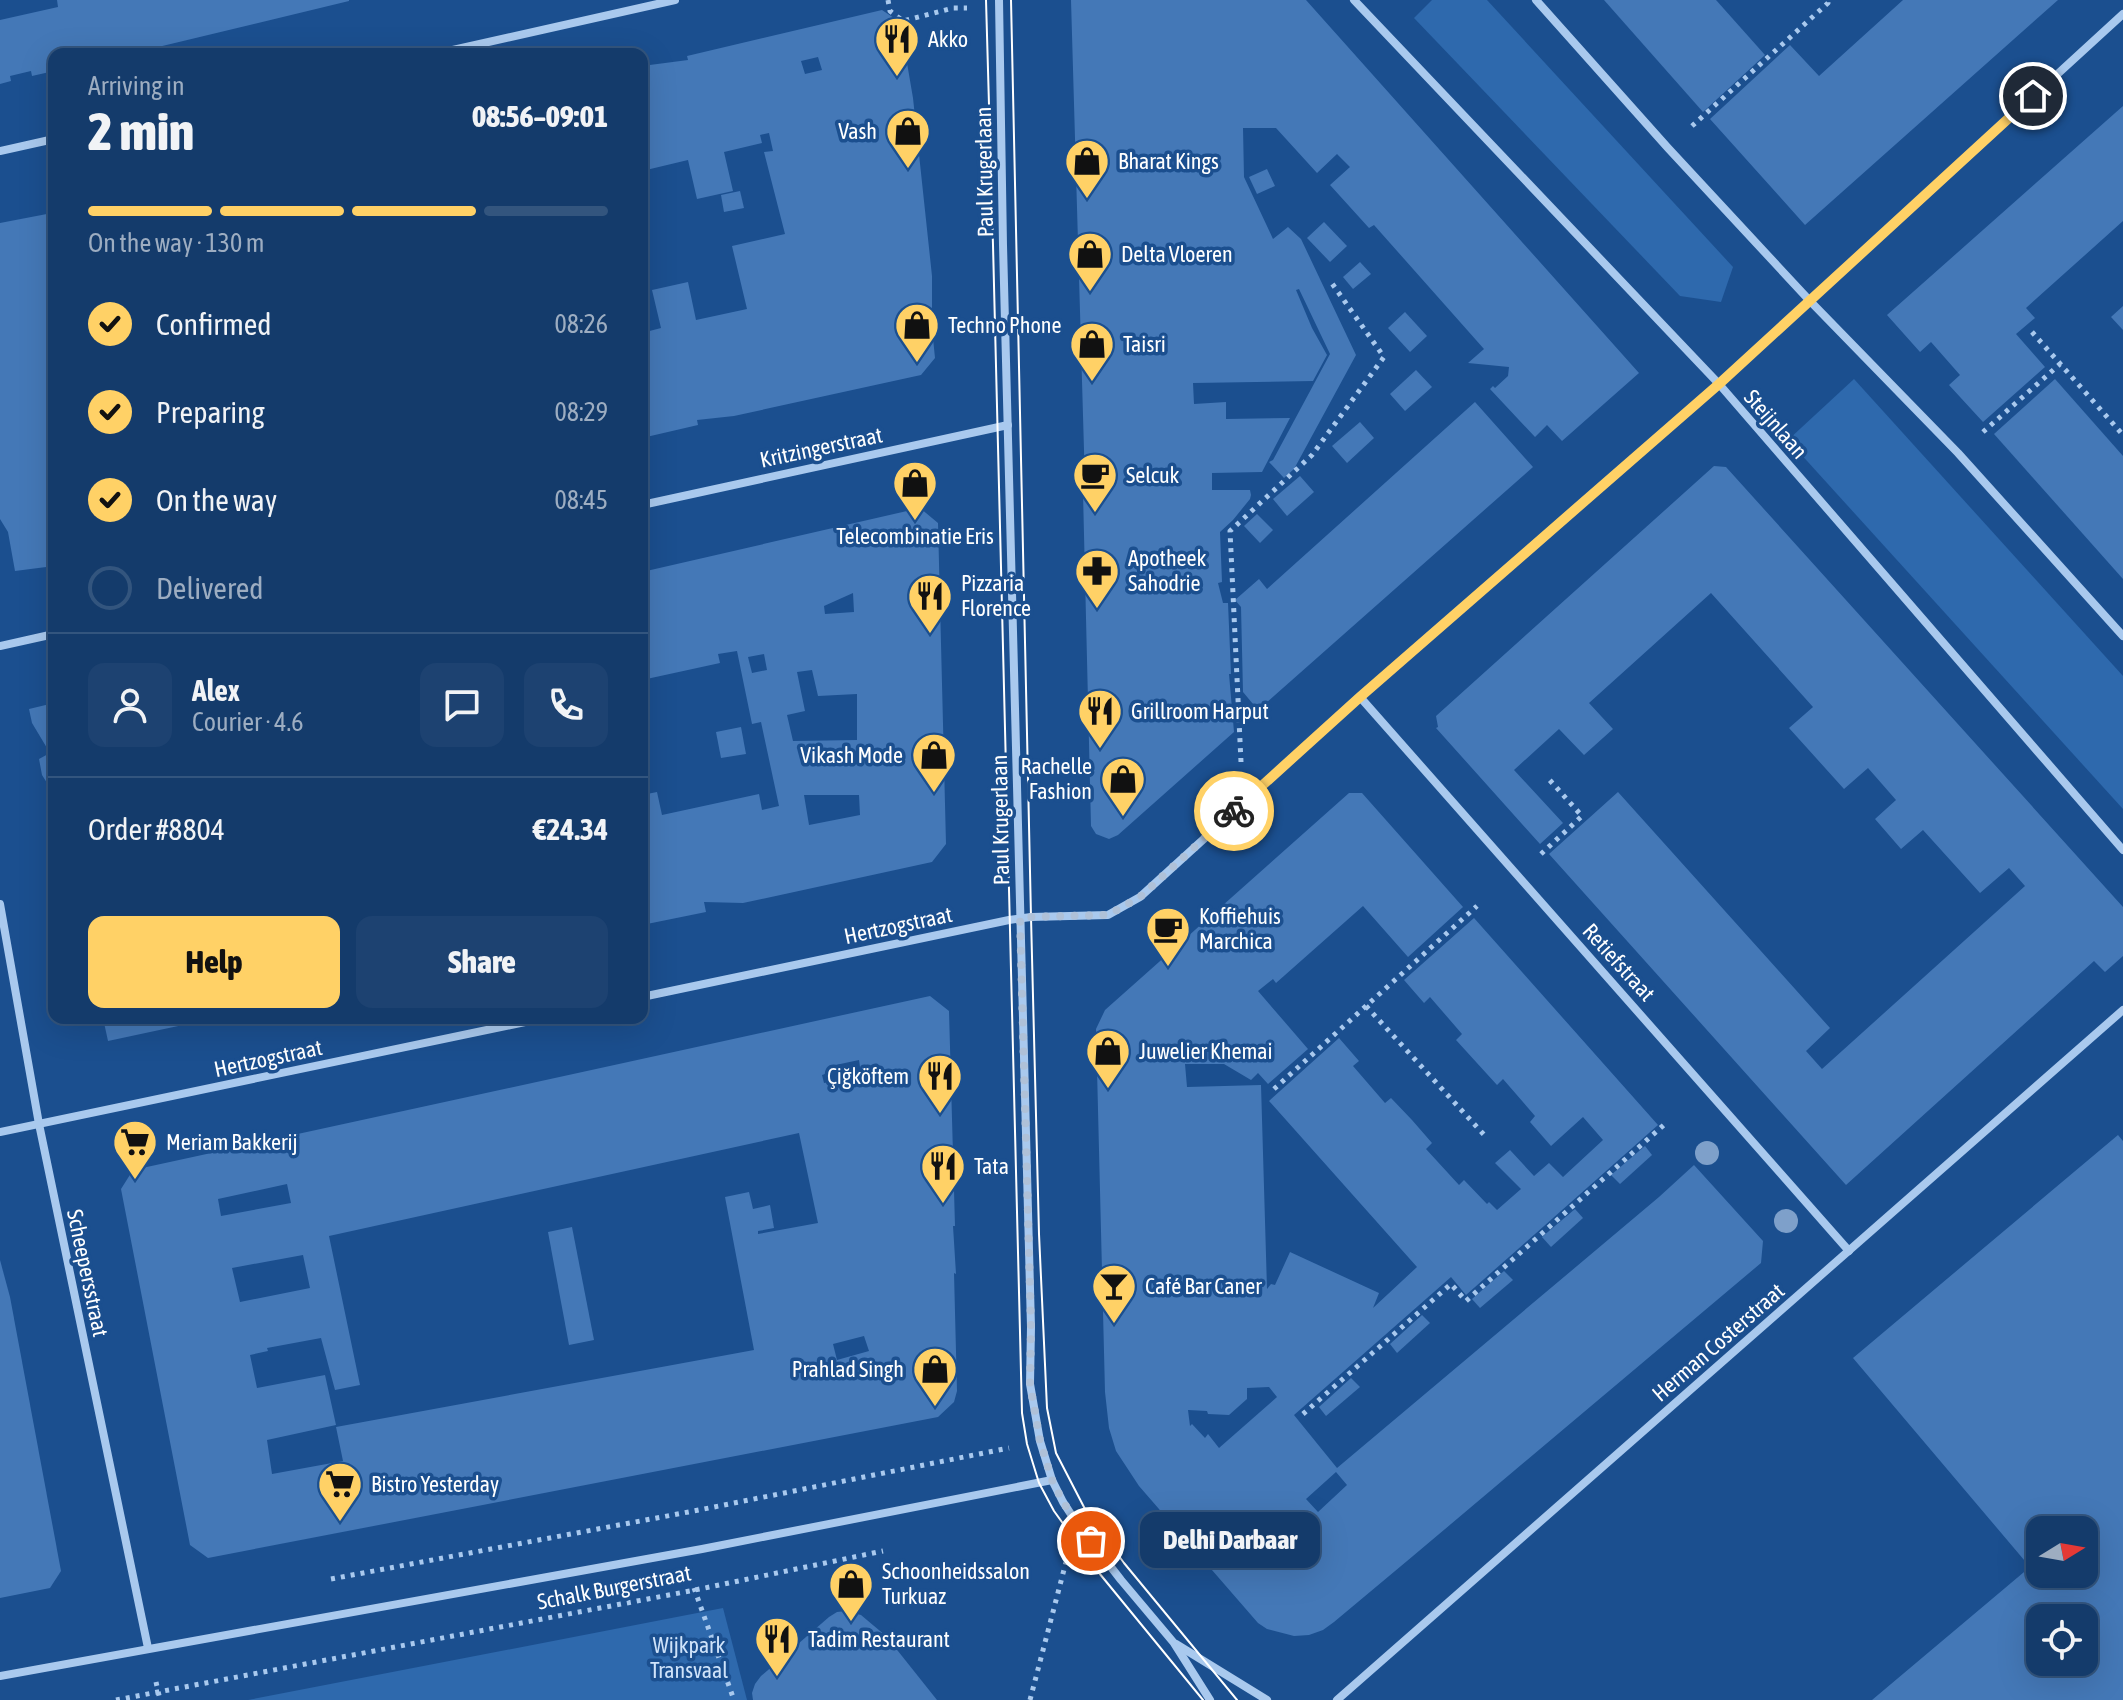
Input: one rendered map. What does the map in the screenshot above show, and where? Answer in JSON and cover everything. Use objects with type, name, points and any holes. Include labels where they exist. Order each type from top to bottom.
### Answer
[{"type":"street","points":[[462,48],[675,0]]},
{"type":"street","name":"Steijnlaan","points":[[1354,0],[1719,384],[2123,850]]},
{"type":"street","points":[[1536,0],[1668,148],[1810,301],[1958,453],[2123,636]]},
{"type":"street","name":"Paul Krugerlaan","points":[[999,2],[1030,1384],[1040,1441],[1052,1480],[1063,1502],[1121,1580],[1174,1643],[1210,1700]]},
{"type":"street","name":"Hertzogstraat","points":[[648,996],[1031,917],[1108,915],[1140,897],[1360,697],[1719,384],[2123,14]]},
{"type":"street","points":[[0,151],[48,140]]},
{"type":"street","name":"Kritzingerstraat","points":[[648,504],[1008,425]]},
{"type":"street","points":[[0,646],[48,635]]},
{"type":"street","name":"Retiefstraat","points":[[1360,697],[1849,1251]]},
{"type":"street","name":"Scheepersstraat","points":[[0,904],[39,1124],[148,1648]]},
{"type":"street","name":"Herman Costerstraat","points":[[1337,1700],[2123,1010]]},
{"type":"street","name":"Hertzogstraat","points":[[0,1132],[515,1024]]},
{"type":"street","name":"Schalk Burgerstraat","points":[[0,1676],[680,1553],[1052,1480]]},
{"type":"street","name":"Paul Krugerlaan","points":[[1174,1643],[1267,1700]]},
{"type":"path","points":[[888,0],[890,11],[903,21],[953,8],[999,2]]},
{"type":"path","points":[[1668,148],[1828,0]]},
{"type":"path","points":[[1242,803],[1230,531],[1312,455],[1384,357],[1331,282]]},
{"type":"path","points":[[2032,332],[2123,435]]},
{"type":"path","points":[[1958,453],[2060,364]]},
{"type":"path","points":[[1517,876],[1582,816],[1546,776]]},
{"type":"path","points":[[1274,1089],[1477,906]]},
{"type":"path","points":[[1366,1006],[1487,1138]]},
{"type":"path","points":[[1303,1414],[1451,1284],[1466,1301],[1666,1123]]},
{"type":"path","points":[[327,1580],[699,1510],[1040,1441]]},
{"type":"path","points":[[1030,1700],[1076,1522]]},
{"type":"path","name":"Schalk Burgerstraat","points":[[116,1700],[695,1590],[897,1548]]},
{"type":"path","points":[[680,1553],[734,1700]]},
{"type":"path","points":[[159,1692],[160,1700]]},
{"type":"green space","points":[[1432,0],[1487,0],[1733,267],[1721,302],[1680,296],[1414,18]]},
{"type":"green space","points":[[1854,379],[2123,676],[2123,809],[1788,440]]},
{"type":"green space","name":"Wijkpark Transvaal","points":[[723,1608],[747,1700],[248,1700]]},
{"type":"building","points":[[57,0],[349,0],[154,48],[48,48],[48,72],[32,76],[31,71],[10,76],[11,81],[0,84],[0,20],[58,7]]},
{"type":"building","points":[[1071,0],[1306,0],[1639,373],[1562,441],[1547,425],[1535,437],[1490,389],[1508,376],[1509,367],[1468,363],[1484,349],[1374,225],[1369,228],[1330,185],[1350,167],[1337,154],[1317,173],[1276,128],[1243,128],[1244,177],[1273,239],[1288,227],[1301,239],[1356,355],[1294,469],[1284,478],[1269,462],[1273,460],[1330,354],[1299,289],[1296,290],[1312,328],[1327,355],[1313,381],[1193,383],[1194,404],[1226,402],[1226,419],[1290,418],[1262,472],[1212,473],[1212,490],[1250,490],[1251,495],[1220,532],[1222,582],[1218,583],[1223,603],[1228,603],[1234,732],[1118,835],[1109,839],[1096,834],[1091,826]]},
{"type":"building","points":[[1604,0],[1716,0],[1765,55],[1703,112]]},
{"type":"building","points":[[1903,0],[2058,0],[1805,225],[1710,119],[1790,45],[1819,76]]},
{"type":"building","points":[[882,10],[900,22],[913,98],[932,276],[935,358],[921,375],[734,416],[697,420],[698,425],[648,437],[648,331],[661,328],[652,290],[688,282],[696,320],[747,309],[732,246],[785,234],[764,152],[773,151],[769,133],[760,135],[762,143],[724,152],[733,191],[697,199],[688,160],[648,170],[648,65],[688,60],[687,56]],"holes":[[[818,57],[822,70],[805,74],[801,61]]]},
{"type":"building","points":[[2123,106],[2123,221],[2026,308],[2035,318],[2016,334],[2045,367],[1983,422],[1949,385],[1960,375],[1931,342],[1920,352],[1887,315]]},
{"type":"building","points":[[1267,169],[1275,186],[1257,194],[1249,177]]},
{"type":"building","points":[[740,191],[744,208],[724,212],[721,195]]},
{"type":"building","points":[[48,214],[48,567],[15,571],[8,532],[0,519],[0,223]]},
{"type":"building","points":[[1324,222],[1347,246],[1330,262],[1307,238]]},
{"type":"building","points":[[1360,262],[1371,274],[1353,289],[1343,277]]},
{"type":"building","points":[[2123,306],[2123,330],[2111,317]]},
{"type":"building","points":[[1405,312],[1427,336],[1410,352],[1388,328]]},
{"type":"building","points":[[1416,370],[1432,387],[1405,411],[1390,394]]},
{"type":"building","points":[[2055,379],[2123,456],[2123,579],[1994,434]]},
{"type":"building","points":[[1475,402],[1533,467],[1258,710],[1243,692],[1241,607],[1235,600],[1259,579],[1267,589]]},
{"type":"building","points":[[1360,422],[1374,438],[1347,463],[1332,446]]},
{"type":"building","points":[[1714,466],[1726,467],[2123,907],[2123,956],[2105,972],[2094,961],[1846,1185],[1549,854],[1618,792],[1830,1028],[1806,1051],[1822,1069],[2025,886],[2009,868],[1980,893],[1923,830],[1901,849],[1875,819],[1896,800],[1868,768],[1844,789],[1789,728],[1813,707],[1711,593],[1589,703],[1613,729],[1584,755],[1559,729],[1514,770],[1563,823],[1540,844],[1436,728],[1436,716]]},
{"type":"building","points":[[1300,476],[1314,492],[1287,516],[1273,499]]},
{"type":"building","points":[[920,508],[938,523],[946,844],[932,862],[743,903],[704,902],[706,912],[648,924],[648,794],[657,792],[662,815],[759,794],[762,810],[779,806],[761,722],[752,724],[737,651],[718,654],[720,663],[648,679],[648,571]],"holes":[[[853,593],[854,612],[825,614],[824,606]],[[764,654],[767,670],[752,673],[748,657]],[[812,670],[818,696],[857,694],[857,740],[793,741],[787,715],[805,711],[797,672]],[[804,795],[859,795],[860,815],[809,825]]]},
{"type":"building","points":[[1257,514],[1273,530],[1260,543],[1244,526]]},
{"type":"building","points":[[48,704],[48,750],[32,723],[29,709]]},
{"type":"building","points":[[741,727],[746,754],[721,758],[716,732]]},
{"type":"building","points":[[48,754],[48,784],[42,775],[39,759]]},
{"type":"building","points":[[1349,793],[1362,793],[1463,907],[1408,957],[1363,906],[1276,983],[1273,979],[1258,991],[1308,1049],[1268,1084],[1258,1073],[1251,1080],[1224,1064],[1185,1064],[1187,1087],[1261,1085],[1267,1289],[1271,1284],[1275,1285],[1290,1252],[1379,1293],[1373,1308],[1417,1267],[1269,1101],[1339,1038],[1359,1061],[1353,1066],[1385,1103],[1391,1098],[1412,1120],[1432,1143],[1426,1149],[1459,1185],[1464,1180],[1497,1210],[1521,1189],[1495,1163],[1510,1150],[1534,1176],[1549,1163],[1563,1177],[1603,1140],[1583,1117],[1551,1146],[1530,1122],[1535,1116],[1503,1079],[1497,1085],[1456,1040],[1462,1034],[1430,997],[1424,1003],[1404,980],[1474,918],[1658,1125],[1466,1295],[1451,1277],[1294,1415],[1337,1468],[1694,1165],[1763,1241],[1761,1263],[1334,1622],[1309,1635],[1294,1636],[1267,1629],[1258,1623],[1139,1486],[1116,1451],[1109,1428],[1105,1392],[1096,1029],[1105,1010]],"holes":[[[1269,1387],[1277,1397],[1219,1448],[1208,1434],[1205,1438],[1192,1424],[1190,1426],[1188,1410],[1229,1415],[1247,1399],[1247,1388]],[[1336,1472],[1347,1485],[1318,1512],[1306,1499]]]},
{"type":"building","points":[[930,996],[949,1011],[956,1274],[957,1391],[954,1402],[938,1417],[208,1558],[190,1545],[121,1189],[133,1170]],"holes":[[[859,1060],[861,1074],[824,1083],[822,1075],[831,1072],[831,1066]],[[799,1133],[818,1223],[758,1234],[758,1231],[774,1228],[770,1205],[753,1209],[749,1192],[725,1197],[754,1350],[336,1427],[343,1461],[272,1474],[267,1440],[336,1425],[325,1375],[257,1388],[250,1355],[268,1351],[267,1348],[321,1338],[335,1390],[360,1385],[329,1236]],[[287,1184],[291,1203],[221,1216],[218,1199]],[[303,1255],[310,1288],[240,1302],[232,1268]],[[864,1336],[869,1351],[837,1360],[833,1344]]]},
{"type":"building","points":[[104,1024],[188,1024],[108,1041]]},
{"type":"building","points":[[2118,1135],[2123,1141],[2123,1700],[1872,1700],[2026,1570],[2026,1588],[2098,1588],[2098,1516],[2026,1516],[2026,1562],[1853,1358]]},
{"type":"building","points":[[1645,1146],[1652,1155],[1620,1184],[1611,1175]]},
{"type":"building","points":[[1575,1209],[1583,1218],[1551,1247],[1542,1237]]},
{"type":"building","points":[[572,1227],[594,1340],[569,1345],[548,1232]]},
{"type":"building","points":[[0,1260],[10,1297],[61,1571],[50,1588],[0,1598]]},
{"type":"building","points":[[1504,1271],[1513,1280],[1480,1308],[1472,1299]]},
{"type":"building","points":[[1422,1315],[1430,1323],[1397,1353],[1390,1344]]},
{"type":"building","points":[[1351,1378],[1360,1387],[1326,1416],[1319,1407]]},
{"type":"building","points":[[846,1611],[861,1615],[886,1636],[937,1700],[753,1700],[755,1684],[761,1676],[829,1617]]},
{"type":"tram line","points":[[986,0],[1022,1413],[1027,1444],[1039,1483],[1054,1511],[1095,1568],[1203,1700]]},
{"type":"tram line","points":[[1011,0],[1039,1234],[1047,1408],[1056,1453],[1086,1511],[1124,1563],[1237,1700]]},
{"type":"way so far","points":[[1091,1541],[1063,1502],[1052,1480],[1040,1441],[1030,1384],[1020,919],[1108,915],[1140,897],[1234,811]]},
{"type":"place","name":"Akko","points":[[897,78]]},
{"type":"place","name":"Vash","points":[[908,170]]},
{"type":"place","name":"Bharat Kings","points":[[1087,200]]},
{"type":"place","name":"Delta Vloeren","points":[[1090,293]]},
{"type":"place","name":"Techno Phone","points":[[917,364]]},
{"type":"place","name":"Taisri","points":[[1092,383]]},
{"type":"place","name":"Selcuk","points":[[1095,514]]},
{"type":"place","name":"Telecombinatie Eris","points":[[915,522]]},
{"type":"place","name":"Apotheek Sahodrie","points":[[1097,610]]},
{"type":"place","name":"Pizzaria Florence","points":[[930,635]]},
{"type":"place","name":"Grillroom Harput","points":[[1100,750]]},
{"type":"place","name":"Vikash Mode","points":[[934,794]]},
{"type":"place","name":"Rachelle Fashion","points":[[1123,818]]},
{"type":"place","name":"Koffiehuis Marchica","points":[[1168,968]]},
{"type":"place","name":"Juwelier Khemai","points":[[1108,1090]]},
{"type":"place","name":"Çiğköftem","points":[[940,1115]]},
{"type":"place","name":"Meriam Bakkerij","points":[[135,1181]]},
{"type":"place","name":"Tata","points":[[943,1205]]},
{"type":"place","name":"Café Bar Caner","points":[[1114,1325]]},
{"type":"place","name":"Prahlad Singh","points":[[935,1408]]},
{"type":"place","name":"Bistro Yesterday","points":[[340,1523]]},
{"type":"place","name":"Delhi Darbaar","points":[[1091,1541]]},
{"type":"place","name":"Schoonheidssalon Turkuaz","points":[[851,1623]]},
{"type":"place","name":"Tadim Restaurant","points":[[777,1678]]},
{"type":"route","points":[[1234,811],[1719,384],[2033,96]]}]
